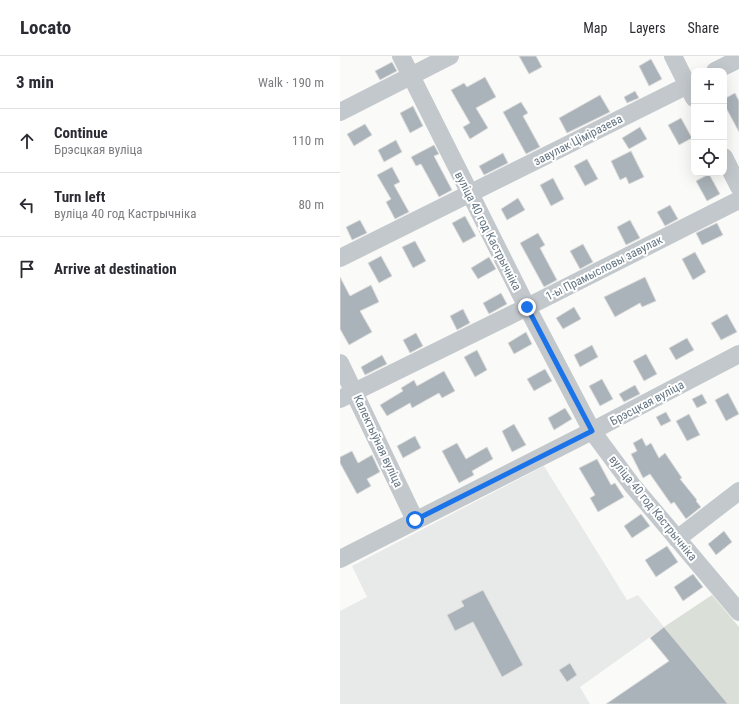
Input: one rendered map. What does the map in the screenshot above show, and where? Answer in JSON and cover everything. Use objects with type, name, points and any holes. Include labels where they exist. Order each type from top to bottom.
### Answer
[{"type":"street","name":"вуліца 40 год Кастрычніка","points":[[401,56],[527,307],[592,431],[632,485],[739,612]]},
{"type":"street","points":[[340,112],[450,56]]},
{"type":"street","name":"завулак Ціміразева","points":[[673,56],[691,86]]},
{"type":"street","points":[[721,68],[739,59]]},
{"type":"street","name":"завулак Ціміразева","points":[[340,258],[691,88]]},
{"type":"street","points":[[727,163],[739,187]]},
{"type":"street","name":"1-ы Прамысловы завулак","points":[[347,395],[527,307],[739,200]]},
{"type":"street","name":"Брэсцкая вуліца","points":[[340,559],[592,431],[739,354]]},
{"type":"street","name":"Калектыўная вуліца","points":[[340,363],[347,395],[415,520]]},
{"type":"street","points":[[677,540],[739,491]]},
{"type":"shaded area","points":[[544,466],[627,600],[638,595],[664,627],[580,687],[590,704],[340,704],[340,611],[367,597],[352,566]]},
{"type":"shaded area","points":[[712,595],[739,627],[739,704],[728,704],[664,627]]},
{"type":"building","points":[[519,56],[536,56],[542,67],[529,74]]},
{"type":"building","points":[[651,59],[662,79],[649,86],[639,66]]},
{"type":"building","points":[[392,62],[397,71],[380,80],[375,71]]},
{"type":"building","points":[[485,77],[496,97],[476,108],[488,128],[470,139],[463,127],[470,123],[451,90],[464,83],[467,87]]},
{"type":"building","points":[[635,91],[639,98],[627,103],[624,97]]},
{"type":"building","points":[[735,93],[739,101],[739,132],[727,110],[727,97]]},
{"type":"building","points":[[600,95],[610,112],[567,133],[559,118]]},
{"type":"building","points":[[521,102],[528,113],[523,116],[540,147],[526,154],[503,112]]},
{"type":"building","points":[[413,106],[423,126],[410,133],[400,113]]},
{"type":"building","points":[[681,118],[691,139],[679,145],[668,125]]},
{"type":"building","points":[[365,124],[372,135],[354,146],[347,134]]},
{"type":"building","points":[[640,127],[647,139],[629,149],[622,138]]},
{"type":"building","points":[[396,140],[402,152],[384,162],[378,150]]},
{"type":"building","points":[[434,145],[439,154],[434,156],[452,190],[439,197],[421,164],[416,166],[411,157]]},
{"type":"building","points":[[631,151],[644,177],[629,184],[626,177],[620,180],[611,161]]},
{"type":"building","points":[[503,153],[508,163],[484,175],[479,166]]},
{"type":"building","points":[[587,159],[598,179],[585,186],[574,166]]},
{"type":"building","points":[[392,167],[400,182],[394,185],[409,212],[395,219],[386,202],[391,199],[377,175]]},
{"type":"building","points":[[705,176],[710,176],[720,194],[707,201],[696,181]]},
{"type":"building","points":[[553,178],[564,199],[551,206],[540,185]]},
{"type":"building","points":[[518,198],[525,210],[507,220],[501,209]]},
{"type":"building","points":[[670,205],[678,219],[665,226],[657,212]]},
{"type":"building","points":[[465,216],[476,236],[463,243],[452,223]]},
{"type":"building","points":[[360,220],[367,233],[352,240],[346,227]]},
{"type":"building","points":[[630,220],[640,238],[626,245],[617,227]]},
{"type":"building","points":[[717,223],[723,235],[702,245],[696,233]]},
{"type":"building","points":[[538,233],[545,245],[540,248],[557,280],[544,287],[520,243]]},
{"type":"building","points":[[415,241],[426,261],[413,268],[402,247]]},
{"type":"building","points":[[583,244],[593,262],[580,269],[570,251]]},
{"type":"building","points":[[695,252],[706,272],[693,280],[682,259]]},
{"type":"building","points":[[381,256],[392,276],[379,283],[368,263]]},
{"type":"building","points":[[489,257],[496,269],[478,279],[471,268]]},
{"type":"building","points":[[340,277],[350,296],[371,285],[379,302],[360,311],[372,332],[349,345],[340,329]]},
{"type":"building","points":[[645,277],[656,301],[642,307],[640,303],[615,317],[604,297]]},
{"type":"building","points":[[501,293],[507,304],[489,314],[483,303]]},
{"type":"building","points":[[574,307],[581,319],[563,329],[556,318]]},
{"type":"building","points":[[463,309],[470,323],[457,330],[450,316]]},
{"type":"building","points":[[727,314],[737,332],[721,340],[711,323]]},
{"type":"building","points":[[526,332],[532,344],[514,354],[508,343]]},
{"type":"building","points":[[416,333],[423,346],[410,353],[403,340]]},
{"type":"building","points":[[687,338],[694,350],[676,360],[669,348]]},
{"type":"building","points":[[592,345],[598,357],[580,367],[574,355]]},
{"type":"building","points":[[477,350],[487,370],[475,377],[464,357]]},
{"type":"building","points":[[646,354],[657,374],[644,381],[633,361]]},
{"type":"building","points":[[382,355],[387,364],[365,375],[361,367]]},
{"type":"building","points":[[545,369],[552,381],[534,391],[527,379]]},
{"type":"building","points":[[444,371],[455,391],[442,398],[439,393],[412,408],[410,403],[387,416],[380,405],[403,391],[401,388],[414,380],[417,386]]},
{"type":"building","points":[[602,379],[613,399],[600,406],[589,386]]},
{"type":"building","points":[[635,385],[640,394],[624,402],[619,394]]},
{"type":"building","points":[[728,393],[739,414],[726,421],[715,400]]},
{"type":"building","points":[[702,394],[707,403],[697,408],[692,399]]},
{"type":"building","points":[[565,408],[572,419],[554,430],[548,418]]},
{"type":"building","points":[[666,412],[671,421],[661,426],[656,417]]},
{"type":"building","points":[[689,414],[700,435],[687,441],[676,421]]},
{"type":"building","points":[[514,424],[526,445],[512,452],[502,431]]},
{"type":"building","points":[[415,436],[421,448],[403,458],[397,446]]},
{"type":"building","points":[[642,438],[646,446],[651,443],[659,458],[665,453],[682,478],[680,479],[701,507],[686,519],[674,502],[671,504],[650,474],[643,478],[631,454],[637,451],[633,443]]},
{"type":"building","points":[[457,443],[466,459],[487,447],[493,459],[472,471],[474,475],[459,483],[442,451]]},
{"type":"building","points":[[352,451],[358,463],[372,455],[380,472],[367,479],[371,486],[357,494],[340,463],[340,457]]},
{"type":"building","points":[[597,459],[611,485],[615,483],[624,497],[598,512],[590,498],[595,495],[579,468]]},
{"type":"building","points":[[641,514],[650,526],[632,538],[624,526]]},
{"type":"building","points":[[724,531],[732,542],[716,555],[708,544]]},
{"type":"building","points":[[667,546],[678,562],[656,577],[645,560]]},
{"type":"building","points":[[693,574],[703,587],[683,601],[674,587]]},
{"type":"building","points":[[483,590],[523,665],[502,677],[473,622],[455,631],[447,615],[464,606],[461,601]]},
{"type":"building","points":[[664,627],[728,704],[606,704],[669,661],[650,638]]},
{"type":"building","points":[[570,663],[577,675],[567,682],[559,670]]},
{"type":"route","points":[[415,520],[592,431],[527,307]]}]
